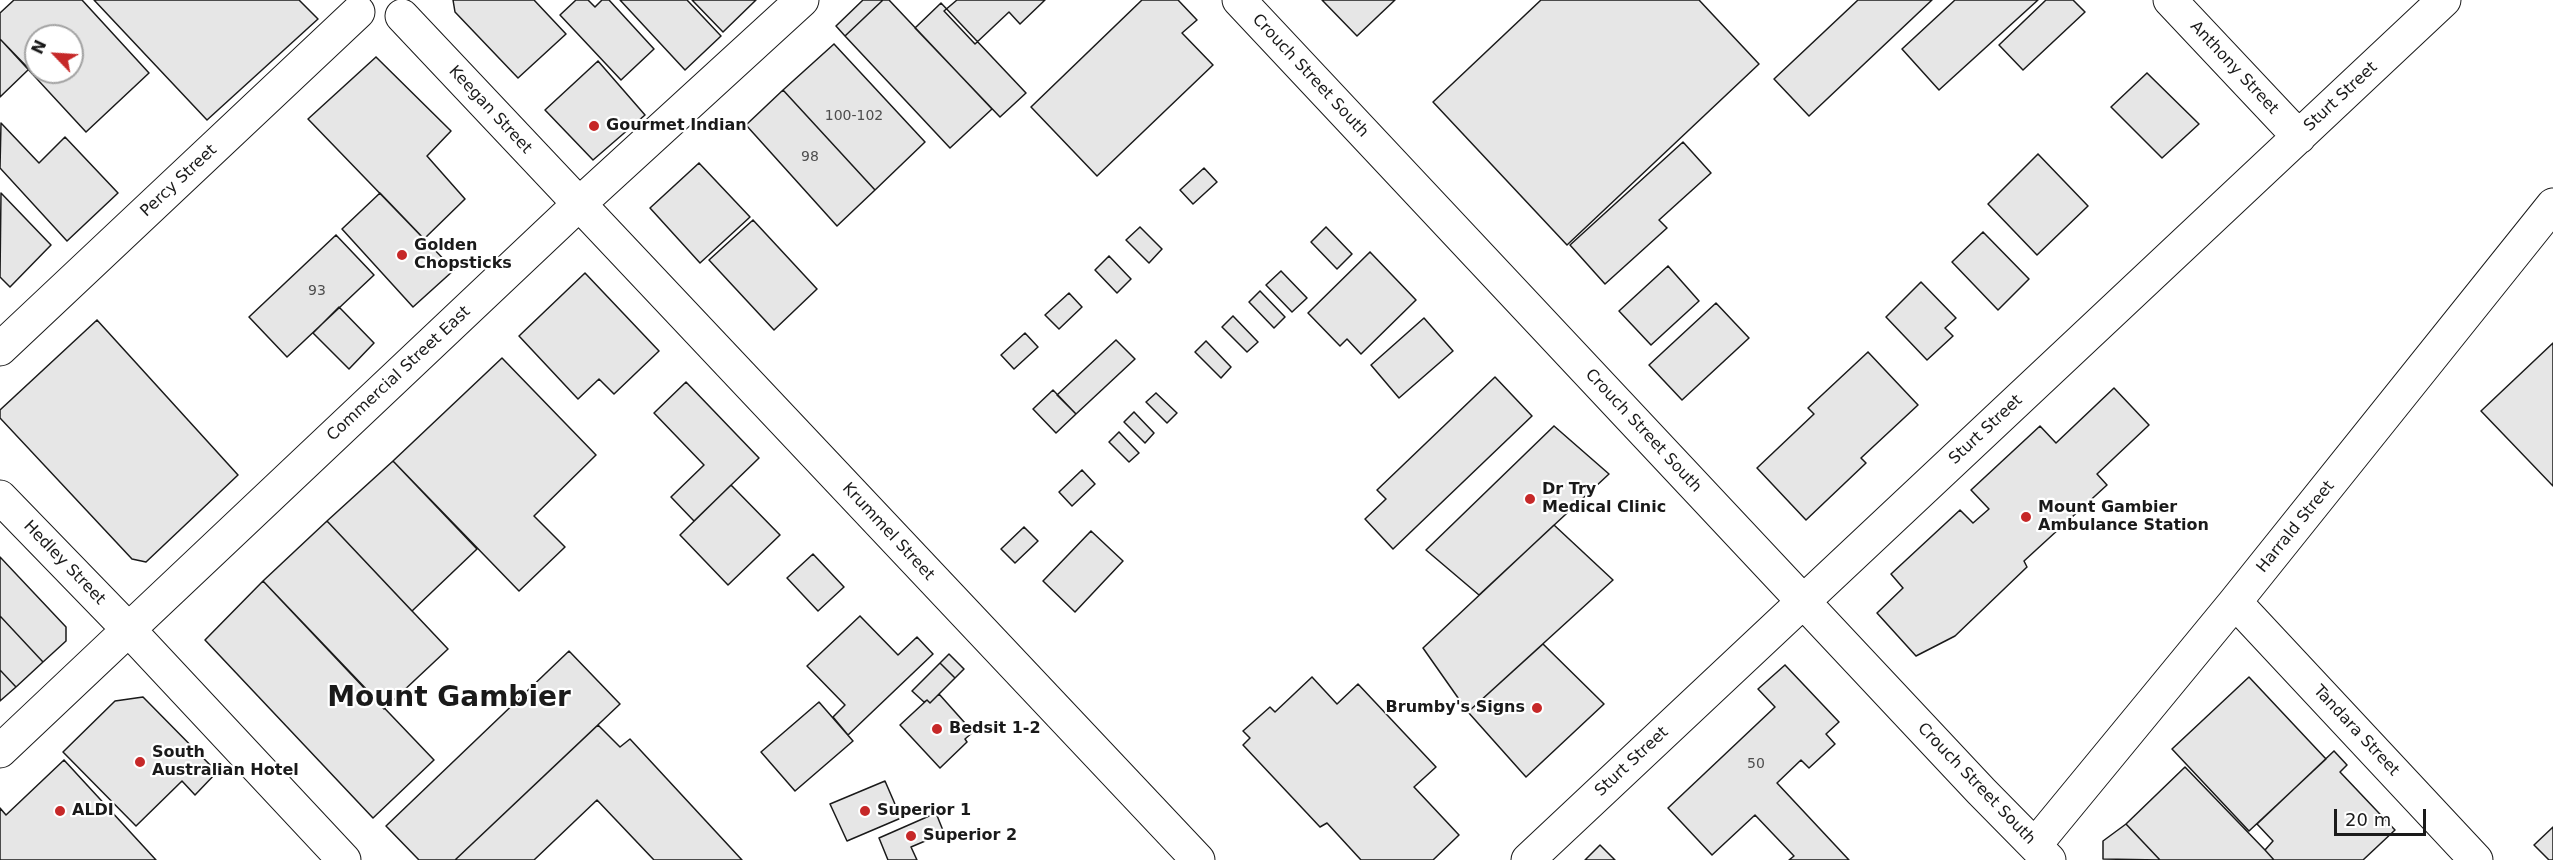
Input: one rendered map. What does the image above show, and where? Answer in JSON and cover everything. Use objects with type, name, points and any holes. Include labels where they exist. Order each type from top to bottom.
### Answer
[{"type":"street","name":"Commercial Street East","points":[[0,751],[578,205],[802,0]]},
{"type":"street","name":"Crouch Street South","points":[[1239,0],[1981,791],[2042,852]]},
{"type":"street","name":"Anthony Street","points":[[2170,0],[2299,137]]},
{"type":"street","name":"Sturt Street","points":[[1528,860],[2445,0]]},
{"type":"street","points":[[355,6],[365,19],[384,23],[407,8]]},
{"type":"street","name":"Percy Street","points":[[0,349],[355,6]]},
{"type":"street","name":"Keegan Street","points":[[407,8],[578,205]]},
{"type":"street","name":"Krummel Street","points":[[578,205],[1198,860]]},
{"type":"street","name":"Harrald Street","points":[[2042,852],[2235,602],[2553,206]]},
{"type":"street","name":"Hedley Street","points":[[0,497],[129,630],[344,860]]},
{"type":"street","name":"Tandara Street","points":[[2235,602],[2476,860]]},
{"type":"building","points":[[14,0],[82,0],[149,73],[86,132],[42,84],[84,84],[84,24],[24,24],[24,65],[0,39],[0,13]]},
{"type":"building","points":[[94,0],[299,0],[318,19],[207,120]]},
{"type":"building","points":[[453,0],[534,0],[566,34],[518,78],[455,12]]},
{"type":"building","points":[[576,0],[588,0],[595,7],[602,0],[609,0],[654,49],[621,80],[560,15]]},
{"type":"building","points":[[620,0],[687,0],[721,36],[685,70]]},
{"type":"building","points":[[692,0],[756,0],[723,32]]},
{"type":"building","points":[[863,0],[883,0],[845,36],[836,26]]},
{"type":"building","points":[[883,0],[889,0],[992,109],[950,148],[845,36]]},
{"type":"building","points":[[957,0],[1045,0],[1020,24],[1009,12],[975,44],[944,11]]},
{"type":"building","points":[[1142,0],[1178,0],[1197,20],[1182,33],[1213,65],[1097,176],[1031,107]]},
{"type":"building","points":[[1322,0],[1395,0],[1357,36]]},
{"type":"building","points":[[1541,0],[1699,0],[1759,64],[1567,245],[1433,102]]},
{"type":"building","points":[[1858,0],[1932,0],[1809,116],[1774,79]]},
{"type":"building","points":[[1955,0],[2038,0],[1939,90],[1902,49]]},
{"type":"building","points":[[2046,0],[2073,0],[2085,12],[2023,70],[1999,45]]},
{"type":"building","points":[[941,3],[1026,93],[1000,117],[915,28]]},
{"type":"building","points":[[0,39],[24,64],[24,74],[0,97]]},
{"type":"building","points":[[834,44],[925,142],[875,190],[783,90]]},
{"type":"building","points":[[376,57],[451,131],[427,156],[465,199],[424,239],[308,119]]},
{"type":"building","points":[[598,61],[645,115],[593,160],[545,110]]},
{"type":"building","points":[[2147,73],[2199,124],[2162,158],[2111,107]]},
{"type":"building","points":[[783,90],[875,190],[837,226],[746,125]]},
{"type":"building","points":[[1,123],[39,163],[65,137],[118,193],[67,241],[0,168]]},
{"type":"building","points":[[1683,142],[1711,173],[1659,220],[1667,228],[1605,284],[1570,245]]},
{"type":"building","points":[[2038,154],[2088,206],[2037,255],[1988,204]]},
{"type":"building","points":[[699,163],[750,217],[700,263],[650,208]]},
{"type":"building","points":[[1204,168],[1217,182],[1193,204],[1180,190]]},
{"type":"building","points":[[1,193],[51,245],[10,287],[0,277]]},
{"type":"building","name":"Golden Chopsticks","points":[[380,193],[454,270],[413,307],[342,229]]},
{"type":"building","points":[[753,220],[817,289],[774,330],[709,260]]},
{"type":"building","points":[[1140,227],[1162,249],[1149,263],[1126,240]]},
{"type":"building","points":[[1326,227],[1352,254],[1337,269],[1311,242]]},
{"type":"building","points":[[1983,232],[2029,279],[1998,310],[1952,262]]},
{"type":"building","points":[[336,235],[374,275],[287,357],[249,317]]},
{"type":"building","points":[[1370,252],[1416,300],[1361,354],[1347,339],[1340,346],[1308,313]]},
{"type":"building","points":[[1109,256],[1131,279],[1117,293],[1095,270]]},
{"type":"building","points":[[1668,266],[1699,301],[1651,345],[1619,311]]},
{"type":"building","points":[[1281,271],[1307,298],[1292,312],[1266,285]]},
{"type":"building","points":[[585,273],[659,351],[614,394],[599,379],[578,399],[519,336]]},
{"type":"building","points":[[1921,282],[1956,318],[1945,328],[1953,336],[1927,360],[1886,317]]},
{"type":"building","points":[[1260,291],[1285,317],[1274,328],[1249,302]]},
{"type":"building","points":[[1069,293],[1082,307],[1059,329],[1045,315]]},
{"type":"building","points":[[1716,303],[1749,338],[1682,400],[1649,365]]},
{"type":"building","points":[[339,307],[374,343],[349,369],[313,333]]},
{"type":"building","points":[[1233,316],[1258,342],[1247,352],[1222,327]]},
{"type":"building","points":[[1424,318],[1453,351],[1399,398],[1371,365]]},
{"type":"building","points":[[97,320],[238,475],[146,562],[132,559],[0,418],[0,410]]},
{"type":"building","points":[[1025,333],[1038,347],[1014,369],[1001,355]]},
{"type":"building","points":[[1116,340],[1135,359],[1076,414],[1057,395]]},
{"type":"building","points":[[1206,341],[1231,367],[1221,378],[1195,352]]},
{"type":"building","points":[[2553,343],[2553,486],[2481,411]]},
{"type":"building","points":[[1868,352],[1918,405],[1861,458],[1866,463],[1806,520],[1757,468],[1814,414],[1808,408]]},
{"type":"building","points":[[502,358],[596,455],[534,516],[565,547],[519,591],[393,461]]},
{"type":"building","points":[[1495,377],[1532,416],[1393,549],[1365,519],[1386,499],[1377,490]]},
{"type":"building","points":[[686,382],[759,458],[694,521],[671,497],[704,465],[654,413]]},
{"type":"building","name":"Mount Gambier Ambulance Station","points":[[2114,388],[2149,425],[2097,474],[2107,485],[2024,561],[2027,567],[1955,636],[1916,656],[1877,613],[1903,588],[1891,574],[1960,510],[1973,523],[1989,509],[1971,490],[2040,426],[2056,443]]},
{"type":"building","points":[[1053,390],[1076,414],[1056,433],[1033,409]]},
{"type":"building","points":[[1156,393],[1177,413],[1167,423],[1146,402]]},
{"type":"building","points":[[1134,412],[1154,433],[1145,443],[1124,422]]},
{"type":"building","name":"Dr Try Medical Clinic","points":[[1554,426],[1609,474],[1479,595],[1426,550]]},
{"type":"building","points":[[1119,432],[1139,453],[1129,462],[1109,442]]},
{"type":"building","points":[[393,461],[477,549],[412,611],[327,521]]},
{"type":"building","points":[[1082,470],[1095,484],[1072,506],[1059,492]]},
{"type":"building","points":[[731,485],[780,535],[728,585],[680,535]]},
{"type":"building","points":[[327,521],[448,649],[384,709],[263,581]]},
{"type":"building","points":[[1554,525],[1613,580],[1468,712],[1423,648]]},
{"type":"building","points":[[1024,527],[1038,541],[1015,563],[1001,549]]},
{"type":"building","points":[[1091,531],[1123,561],[1075,612],[1043,581]]},
{"type":"building","points":[[813,554],[844,587],[818,611],[787,578]]},
{"type":"building","points":[[0,557],[66,627],[66,641],[43,662],[0,616]]},
{"type":"building","points":[[263,581],[434,760],[373,818],[205,640]]},
{"type":"building","points":[[0,616],[43,662],[16,687],[0,670]]},
{"type":"building","points":[[860,616],[898,655],[917,637],[933,654],[848,735],[833,717],[845,705],[807,666]]},
{"type":"building","name":"Brumby's Signs","points":[[1543,644],[1604,704],[1526,777],[1468,712]]},
{"type":"building","points":[[569,651],[620,704],[455,860],[419,860],[386,826]]},
{"type":"building","points":[[949,654],[964,669],[955,678],[940,663]]},
{"type":"building","points":[[940,663],[955,678],[930,703],[927,700],[924,702],[912,691]]},
{"type":"building","points":[[1785,665],[1839,722],[1826,734],[1835,744],[1809,768],[1801,760],[1777,783],[1849,860],[1789,860],[1794,856],[1755,815],[1712,855],[1668,808],[1775,707],[1758,689]]},
{"type":"building","points":[[0,670],[16,687],[0,701]]},
{"type":"building","points":[[1312,677],[1337,704],[1358,684],[1436,767],[1414,787],[1459,835],[1433,860],[1361,860],[1327,823],[1320,827],[1243,745],[1250,738],[1243,731],[1270,707],[1275,712]]},
{"type":"building","points":[[2249,677],[2326,759],[2249,831],[2172,749]]},
{"type":"building","name":"Bedsit 1-2","points":[[939,694],[973,732],[965,739],[967,742],[940,768],[900,725],[927,700],[930,703]]},
{"type":"building","name":"South Australian Hotel","points":[[143,697],[217,772],[195,795],[182,781],[136,826],[63,752],[115,701]]},
{"type":"building","points":[[819,702],[853,741],[795,791],[761,752]]},
{"type":"building","points":[[598,725],[620,747],[630,739],[742,860],[654,860],[597,800],[534,860],[455,860]]},
{"type":"building","points":[[2334,751],[2347,765],[2340,772],[2395,830],[2363,860],[2274,860],[2265,850],[2273,841],[2257,824]]},
{"type":"building","name":"ALDI","points":[[64,760],[156,860],[0,860],[0,808],[6,815]]},
{"type":"building","points":[[2185,767],[2274,860],[2160,860],[2126,824]]},
{"type":"building","name":"Superior 1","points":[[885,781],[901,818],[847,841],[830,804]]},
{"type":"building","name":"Superior 2","points":[[936,813],[944,833],[911,847],[917,860],[888,860],[879,838]]},
{"type":"building","points":[[2126,824],[2160,860],[2103,859],[2103,841]]},
{"type":"building","points":[[2553,827],[2553,860],[2549,860],[2534,845]]},
{"type":"building","points":[[1600,845],[1615,860],[1585,860]]},
{"type":"place","name":"Gourmet Indian","points":[[594,126]]},
{"type":"place","name":"Golden Chopsticks","points":[[402,255]]},
{"type":"place","name":"Dr Try Medical Clinic","points":[[1530,499]]},
{"type":"place","name":"Mount Gambier Ambulance Station","points":[[2026,517]]},
{"type":"place","name":"Brumby's Signs","points":[[1537,708]]},
{"type":"place","name":"Bedsit 1-2","points":[[937,729]]},
{"type":"place","name":"South Australian Hotel","points":[[140,762]]},
{"type":"place","name":"ALDI","points":[[60,811]]},
{"type":"place","name":"Superior 1","points":[[865,811]]},
{"type":"place","name":"Superior 2","points":[[911,836]]},
{"type":"district","name":"Mount Gambier","points":[[449,699]]}]
